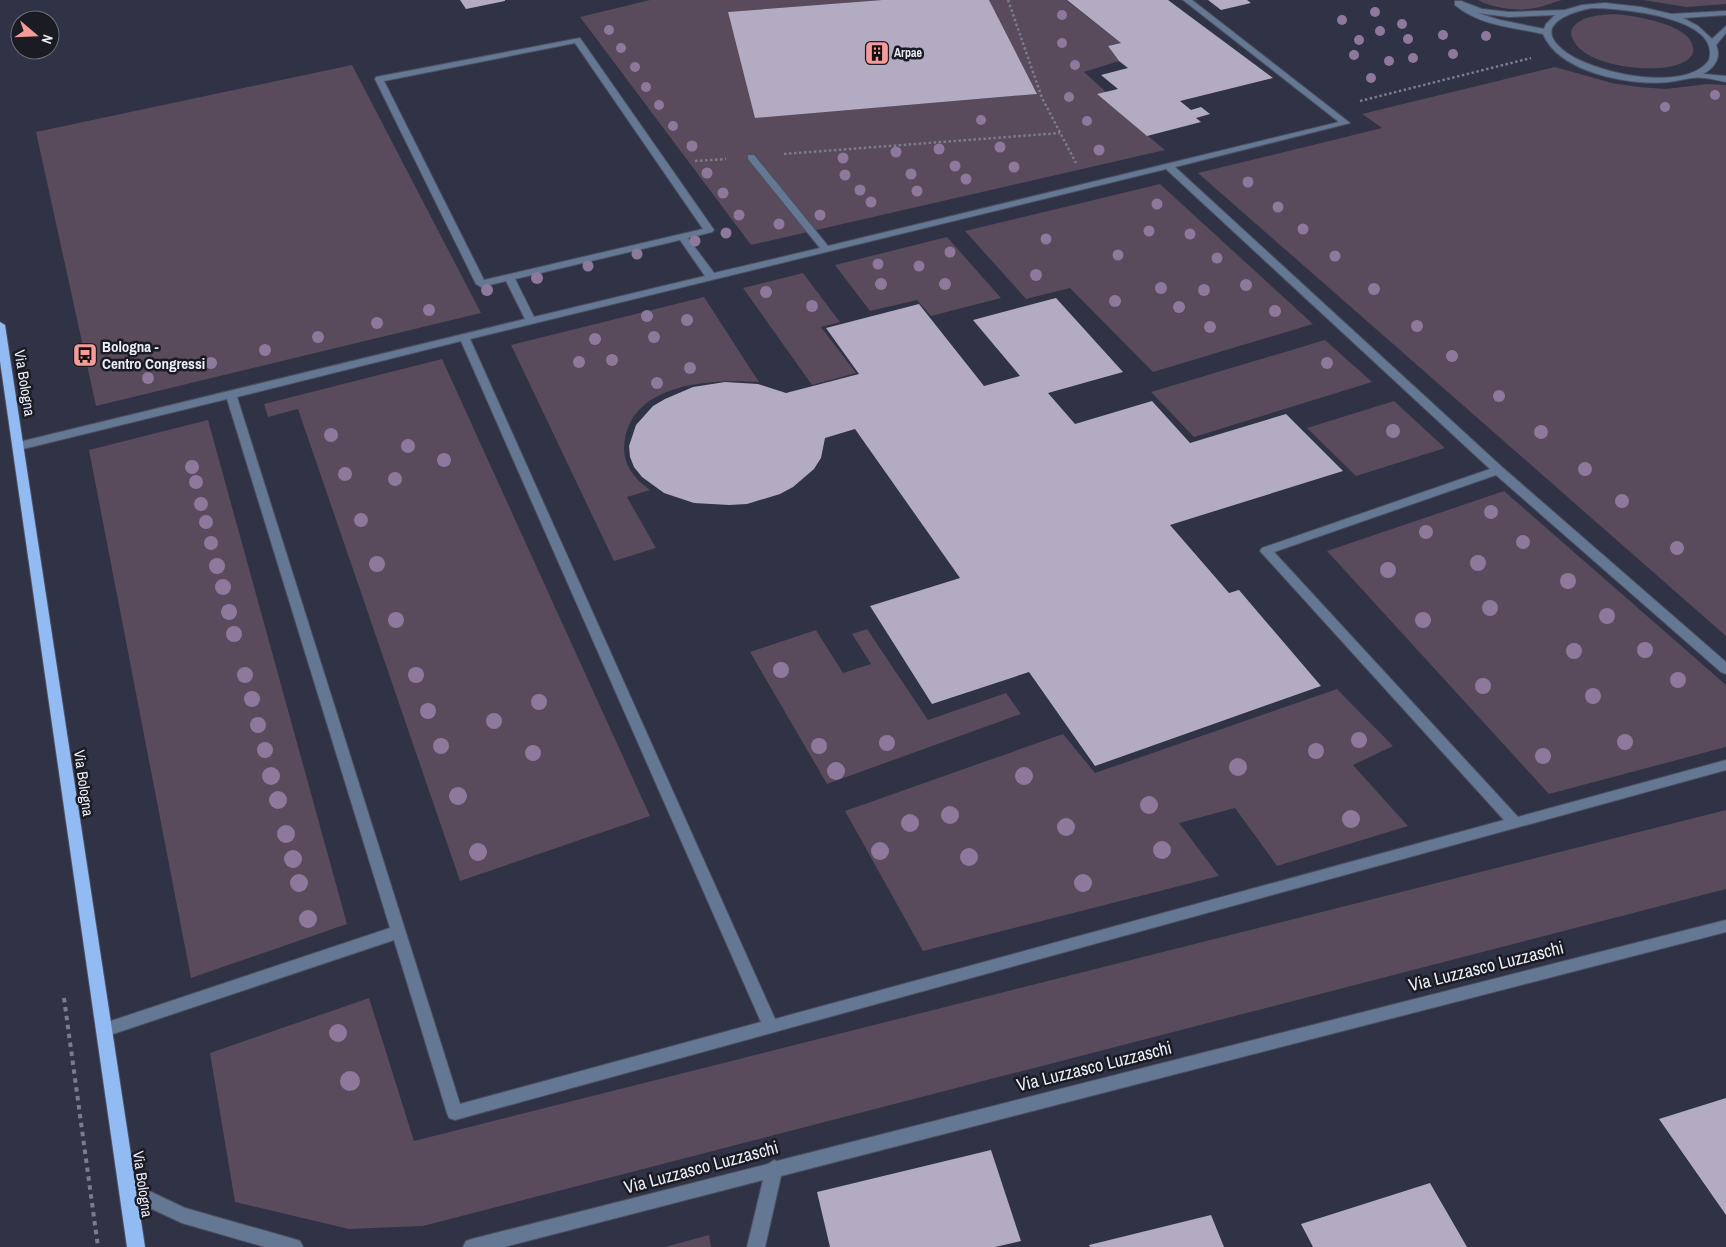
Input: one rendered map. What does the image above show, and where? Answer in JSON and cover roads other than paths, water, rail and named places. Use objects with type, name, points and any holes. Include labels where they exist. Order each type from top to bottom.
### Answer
[{"type":"main road","name":"Via Bologna","points":[[0,325],[136,1247]]},
{"type":"street","points":[[19,446],[1346,122],[1187,0]]},
{"type":"street","points":[[1455,1],[1470,8],[1504,13],[1545,14],[1565,12],[1582,7],[1613,6],[1636,8],[1664,15],[1696,29],[1726,58]]},
{"type":"street","points":[[1455,1],[1466,11],[1485,19],[1547,32]]},
{"type":"street","points":[[1565,12],[1553,19],[1547,32],[1550,42],[1560,52],[1580,64],[1606,73],[1653,80],[1675,79],[1693,75],[1726,79]]},
{"type":"street","points":[[1664,15],[1696,16],[1726,13]]},
{"type":"street","points":[[1693,75],[1710,64],[1715,55],[1713,46],[1726,28]]},
{"type":"street","points":[[577,40],[709,230],[682,236],[481,284],[379,79],[577,40]]},
{"type":"street","points":[[751,157],[826,249]]},
{"type":"street","points":[[1168,166],[1498,470],[1726,669]]},
{"type":"street","points":[[682,236],[711,277]]},
{"type":"street","points":[[509,277],[531,321]]},
{"type":"street","points":[[464,337],[771,1027]]},
{"type":"street","points":[[231,395],[455,1113],[1726,765]]},
{"type":"street","points":[[1498,470],[1266,551],[1515,823]]},
{"type":"street","name":"Via Luzzasco Luzzaschi","points":[[472,1247],[774,1168],[1726,926]]},
{"type":"street","points":[[104,1030],[398,932]]},
{"type":"street","points":[[756,1247],[774,1168]]},
{"type":"street","points":[[128,1189],[182,1215],[294,1247]]},
{"type":"place","name":"Arpae","points":[[877,53]]},
{"type":"place","name":"Bologna - Centro Congressi","points":[[85,355]]}]
